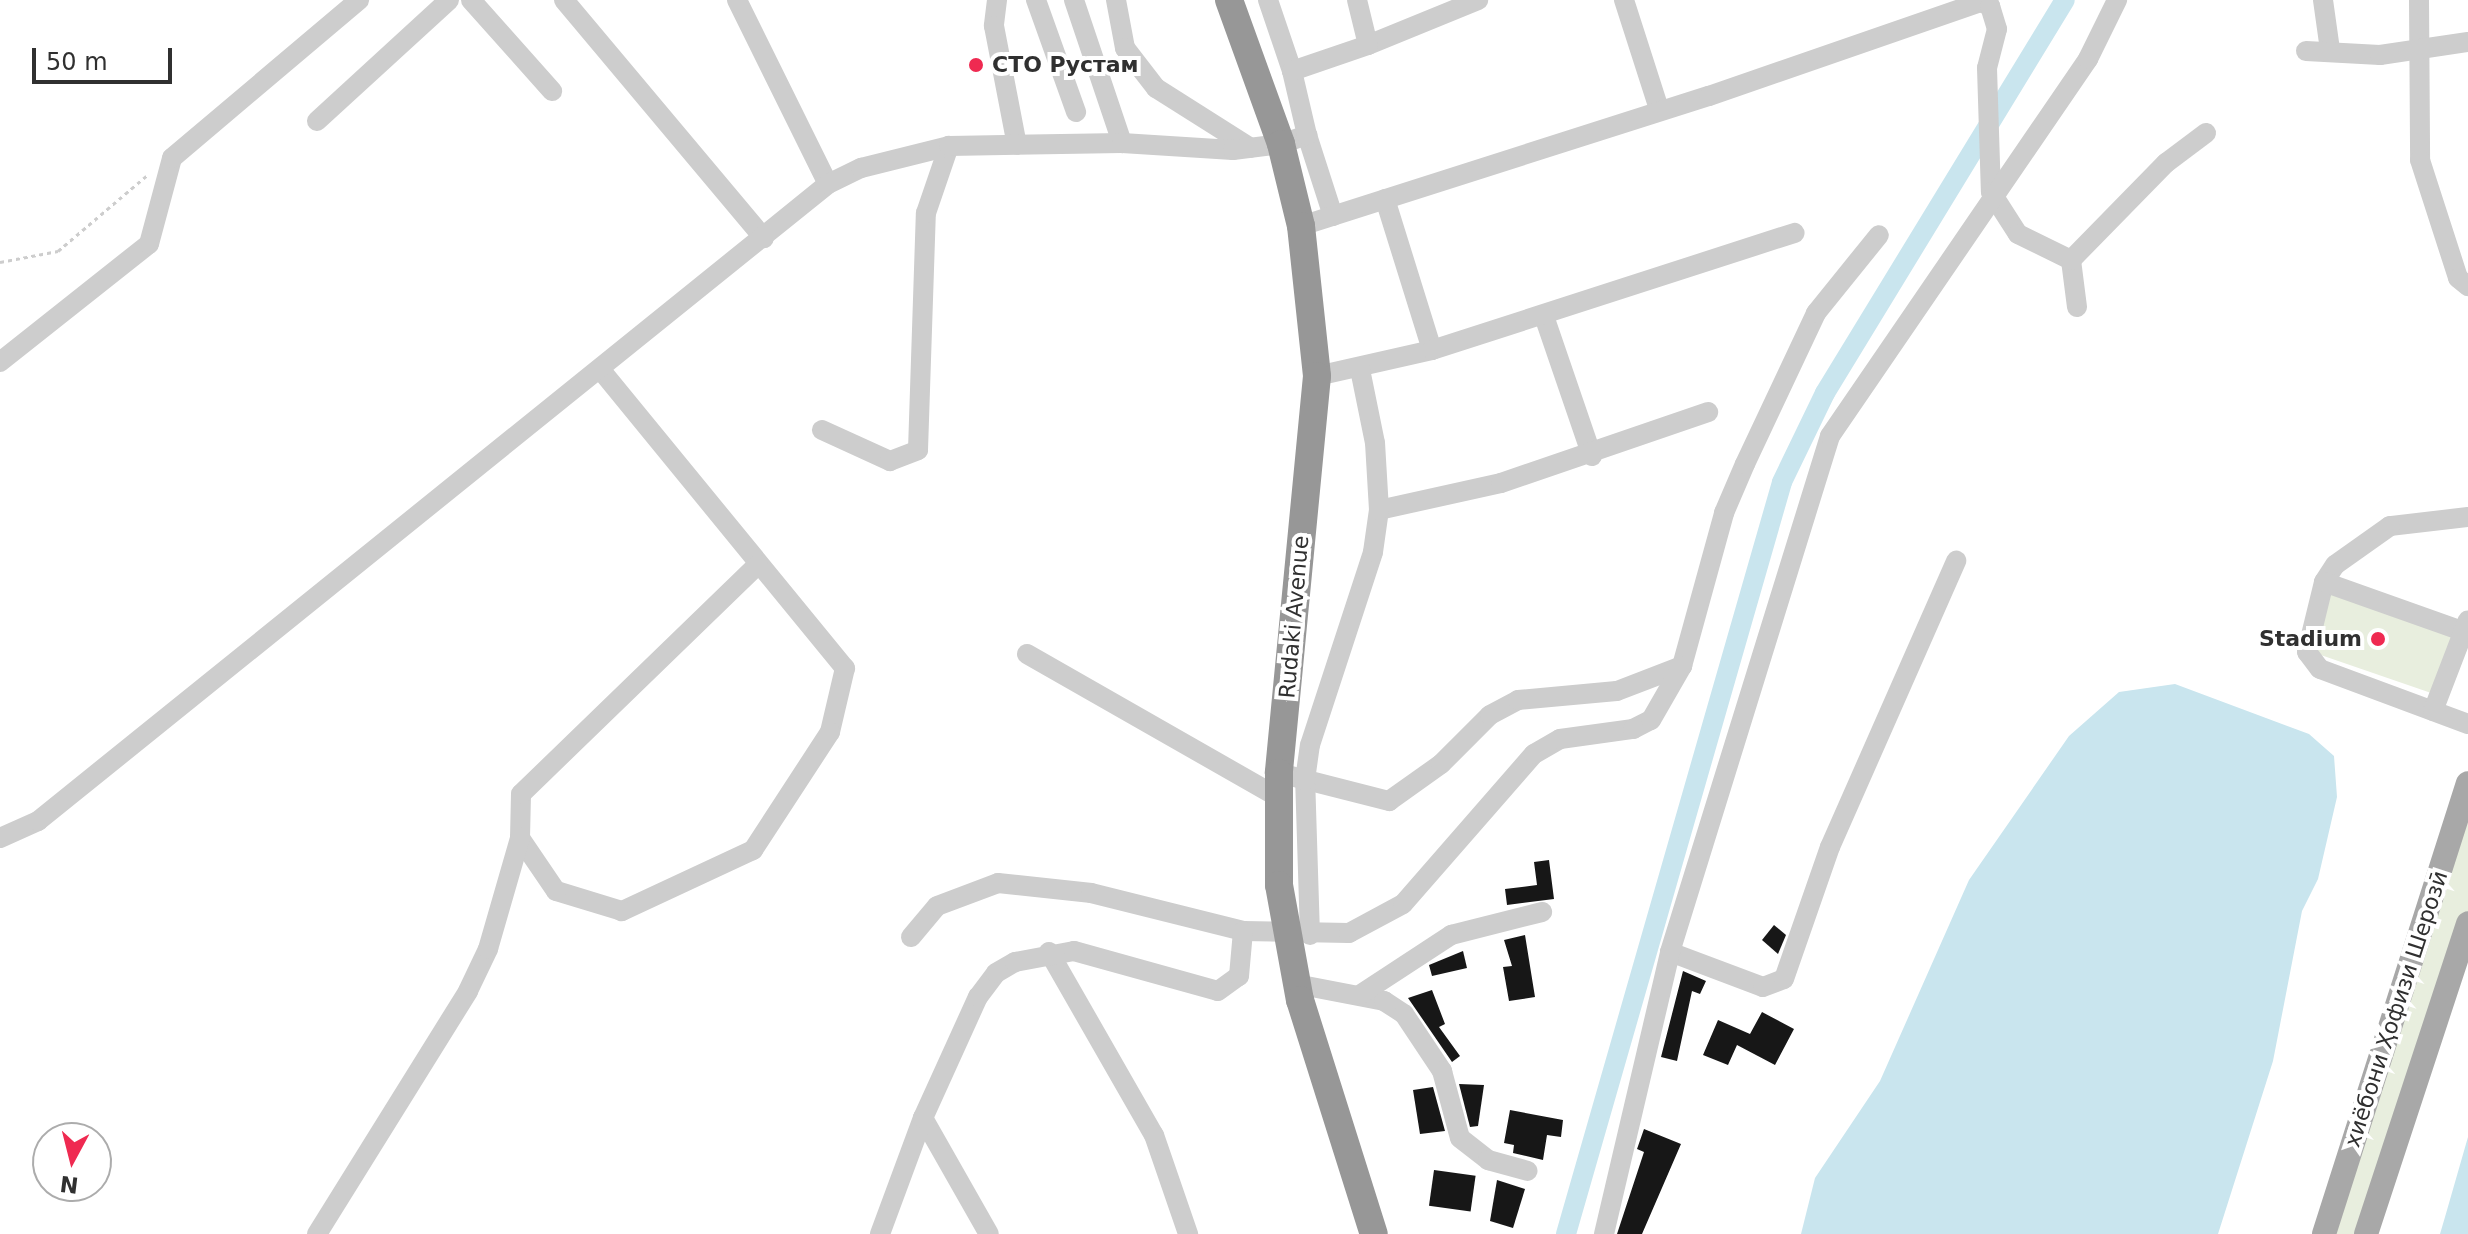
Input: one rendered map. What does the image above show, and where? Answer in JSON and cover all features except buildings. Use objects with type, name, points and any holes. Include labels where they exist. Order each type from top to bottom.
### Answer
[{"type":"highway","name":"Rudaki Avenue","points":[[1229,0],[1294,139],[1317,376],[1279,885],[1298,934],[1296,984],[1374,1234]]},
{"type":"main road","name":"хиёбони Ҳофизи Шерозӣ","points":[[2324,1234],[2468,783]]},
{"type":"main road","points":[[2366,1234],[2468,923]]},
{"type":"street","points":[[0,362],[149,244],[172,158],[359,0]]},
{"type":"street","points":[[317,121],[449,0]]},
{"type":"street","points":[[471,0],[552,91]]},
{"type":"street","points":[[564,0],[764,238]]},
{"type":"street","points":[[737,0],[828,184]]},
{"type":"street","points":[[997,0],[994,26],[1017,145]]},
{"type":"street","points":[[1036,0],[1076,112]]},
{"type":"street","points":[[1074,0],[1122,143]]},
{"type":"street","points":[[1116,0],[1125,48],[1156,88],[1251,148]]},
{"type":"street","points":[[1268,0],[1292,71],[1294,139],[1333,216]]},
{"type":"street","points":[[1357,0],[1368,45]]},
{"type":"street","points":[[1624,0],[1659,109]]},
{"type":"street","points":[[1604,1234],[1670,952],[1830,436],[1990,187],[2088,59],[2117,0]]},
{"type":"street","points":[[2323,0],[2330,50]]},
{"type":"street","points":[[2419,0],[2416,51],[2420,160],[2458,278],[2468,286]]},
{"type":"street","points":[[1292,71],[1368,45],[1466,3]]},
{"type":"street","points":[[1301,226],[1969,3],[1990,6],[1995,16],[1987,68],[1990,187],[2018,234],[2071,260]]},
{"type":"street","points":[[2306,51],[2330,50],[2362,56],[2468,42]]},
{"type":"street","points":[[2071,260],[2166,163],[2206,133]]},
{"type":"street","points":[[0,838],[38,821],[828,184],[861,168],[949,146],[1122,143],[1251,148],[1294,139]]},
{"type":"street","points":[[822,430],[890,461],[918,450],[926,213],[949,146]]},
{"type":"street","points":[[1385,199],[1432,350]]},
{"type":"street","points":[[1317,376],[1360,369],[1432,350],[1795,233]]},
{"type":"street","points":[[911,937],[937,906],[998,883],[1091,893],[1243,931],[1298,934],[1349,933],[1403,904],[1534,754],[1560,739],[1633,729],[1651,720],[1682,666],[1724,513],[1745,464],[1816,313],[1879,235]]},
{"type":"street","points":[[2071,260],[2077,307]]},
{"type":"street","points":[[1544,316],[1592,456]]},
{"type":"street","points":[[520,838],[556,891],[622,911],[753,850],[830,732],[845,668],[600,369]]},
{"type":"street","points":[[1288,784],[1310,745],[1373,552],[1379,510],[1375,443],[1360,369]]},
{"type":"street","points":[[1379,510],[1422,505],[1592,456],[1708,412]]},
{"type":"street","points":[[2468,517],[2390,526],[2335,565],[2324,582],[2307,652],[2320,669],[2468,724]]},
{"type":"street","points":[[1670,952],[1763,987],[1784,979],[1830,847],[1956,561]]},
{"type":"street","points":[[317,1234],[468,991],[488,949],[520,838],[521,794],[758,564]]},
{"type":"street","points":[[2324,582],[2467,628],[2433,711]]},
{"type":"street","points":[[1027,654],[1288,784],[1389,801],[1441,764],[1490,715],[1518,700],[1617,691],[1682,666]]},
{"type":"street","points":[[1361,994],[1451,935],[1542,912]]},
{"type":"street","points":[[880,1234],[923,1118],[978,997],[996,973],[1049,952],[1100,955],[1218,991],[1239,976],[1243,931]]},
{"type":"street","points":[[1049,952],[1154,1135],[1188,1234]]},
{"type":"street","points":[[1296,984],[1361,994],[1404,1014],[1442,1071],[1454,1122],[1471,1150],[1528,1171]]},
{"type":"street","points":[[923,1118],[989,1234]]},
{"type":"path","points":[[0,262],[58,251],[127,188],[172,158]]},
{"type":"green space","name":"Stadium","points":[[2323,585],[2454,630],[2433,694],[2301,648]]},
{"type":"green space","points":[[2468,813],[2468,923],[2368,1234],[2334,1234]]},
{"type":"water","points":[[2175,684],[2309,734],[2334,756],[2337,797],[2318,879],[2302,911],[2273,1061],[2218,1234],[1801,1234],[1815,1178],[1880,1081],[1969,880],[2069,736],[2119,692]]},
{"type":"water","points":[[2468,1137],[2468,1234],[2440,1234],[2445,1217]]},
{"type":"waterway","points":[[1566,1234],[1782,482],[1825,393],[2065,0]]},
{"type":"place","name":"СТО Рустам","points":[[976,65]]},
{"type":"place","name":"Stadium","points":[[2378,639]]}]
